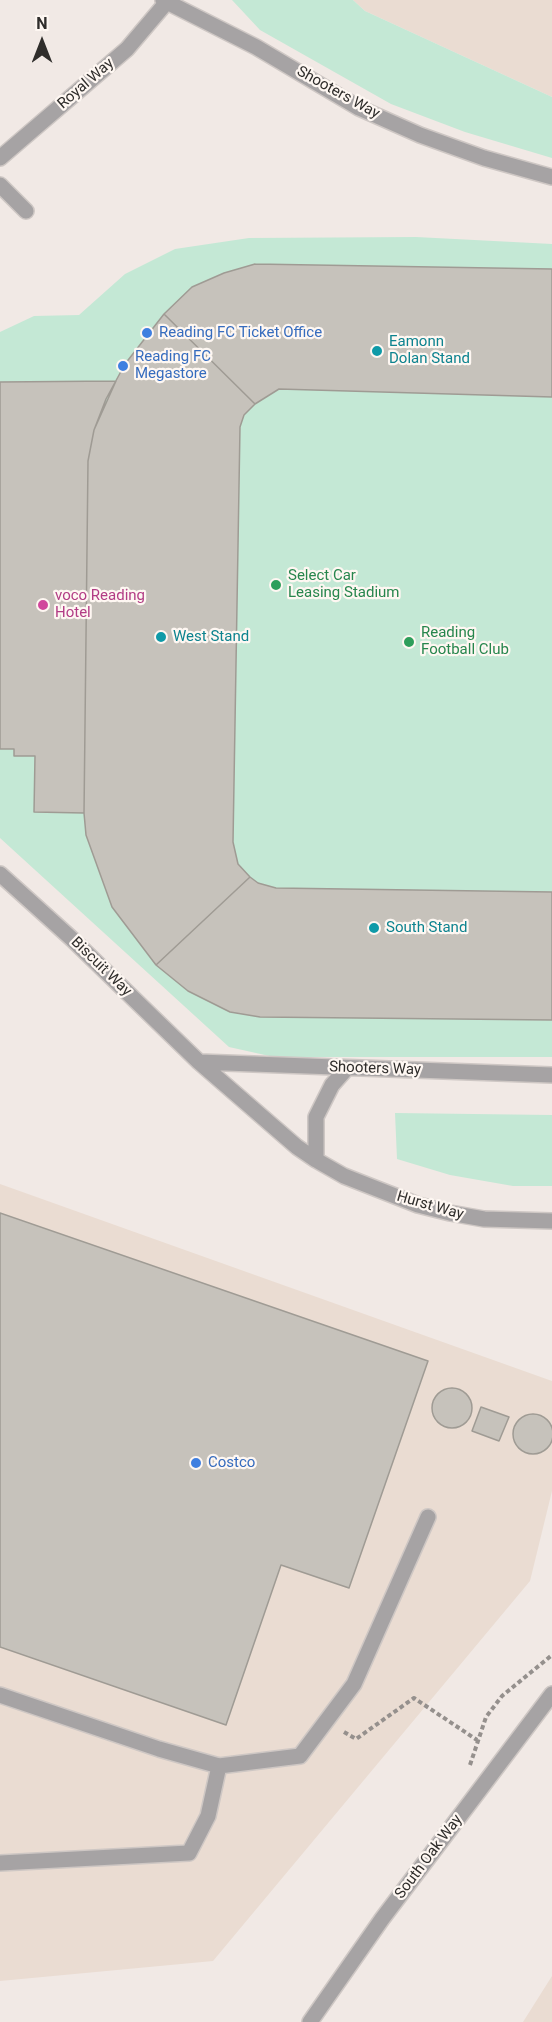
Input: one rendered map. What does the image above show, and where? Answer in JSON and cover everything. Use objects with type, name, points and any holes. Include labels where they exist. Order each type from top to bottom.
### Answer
[{"type":"street","name":"Royal Way","points":[[0,158],[127,49],[164,2]]},
{"type":"street","name":"Shooters Way","points":[[164,2],[256,46],[359,108],[420,135],[484,158],[552,177]]},
{"type":"street","points":[[0,185],[26,211]]},
{"type":"street","name":"Biscuit Way","points":[[0,874],[72,939],[199,1062]]},
{"type":"street","name":"Shooters Way","points":[[199,1062],[552,1075]]},
{"type":"street","name":"Hurst Way","points":[[199,1062],[297,1147],[344,1176],[418,1205],[450,1214],[484,1219],[552,1221]]},
{"type":"street","points":[[316,1160],[316,1117],[332,1085],[347,1068]]},
{"type":"street","points":[[0,1695],[159,1749],[219,1766],[300,1755],[354,1684],[428,1517]]},
{"type":"street","name":"South Oak Way","points":[[310,2022],[382,1919],[552,1694]]},
{"type":"street","points":[[0,1863],[189,1853],[208,1816],[219,1766]]},
{"type":"path","points":[[326,1721],[356,1739],[414,1698],[477,1740]]},
{"type":"shaded area","points":[[353,0],[552,0],[552,97],[365,11]]},
{"type":"shaded area","points":[[0,1184],[552,1381],[552,1491],[530,1581],[213,1961],[0,1981]]},
{"type":"shaded area","points":[[552,1976],[552,2022],[523,2022]]},
{"type":"green space","points":[[232,0],[353,0],[365,11],[552,97],[552,158],[465,132],[391,104],[260,30]]},
{"type":"green space","name":"Select Car Leasing Stadium","points":[[416,237],[552,244],[552,1057],[274,1057],[229,1047],[0,838],[0,332],[34,316],[79,315],[125,274],[175,249],[249,238]]},
{"type":"green space","points":[[395,1113],[552,1115],[552,1186],[513,1186],[450,1175],[397,1159]]},
{"type":"building","name":"Eamonn Dolan Stand","points":[[255,264],[552,269],[552,397],[279,389],[255,404],[164,314],[192,287],[224,273]]},
{"type":"building","name":"West Stand","points":[[164,314],[255,404],[244,415],[240,427],[233,842],[238,864],[250,877],[156,965],[112,907],[86,835],[84,813],[88,461],[94,430],[106,399],[125,364]]},
{"type":"building","name":"voco Reading Hotel","points":[[116,381],[94,430],[88,461],[84,813],[34,812],[35,756],[14,756],[14,749],[0,749],[0,382]]},
{"type":"building","name":"South Stand","points":[[250,877],[258,883],[276,888],[552,892],[552,1020],[260,1017],[230,1012],[188,991],[156,965]]},
{"type":"building","name":"Costco","points":[[0,1213],[428,1361],[349,1588],[281,1565],[226,1725],[0,1647]]},
{"type":"building","points":[[452,1388],[466,1394],[472,1408],[466,1422],[452,1428],[438,1422],[432,1408],[438,1394]]},
{"type":"building","points":[[481,1407],[509,1417],[499,1441],[472,1431]]},
{"type":"building","points":[[533,1414],[547,1420],[553,1434],[547,1448],[533,1454],[519,1448],[513,1434],[519,1420]]},
{"type":"place","name":"Reading FC Ticket Office","points":[[147,333]]},
{"type":"place","name":"Eamonn Dolan Stand","points":[[377,351]]},
{"type":"place","name":"Reading FC Megastore","points":[[123,366]]},
{"type":"place","name":"Select Car Leasing Stadium","points":[[276,585]]},
{"type":"place","name":"voco Reading Hotel","points":[[43,605]]},
{"type":"place","name":"West Stand","points":[[161,637]]},
{"type":"place","name":"Reading Football Club","points":[[409,642]]},
{"type":"place","name":"South Stand","points":[[374,928]]},
{"type":"place","name":"Costco","points":[[196,1463]]}]
